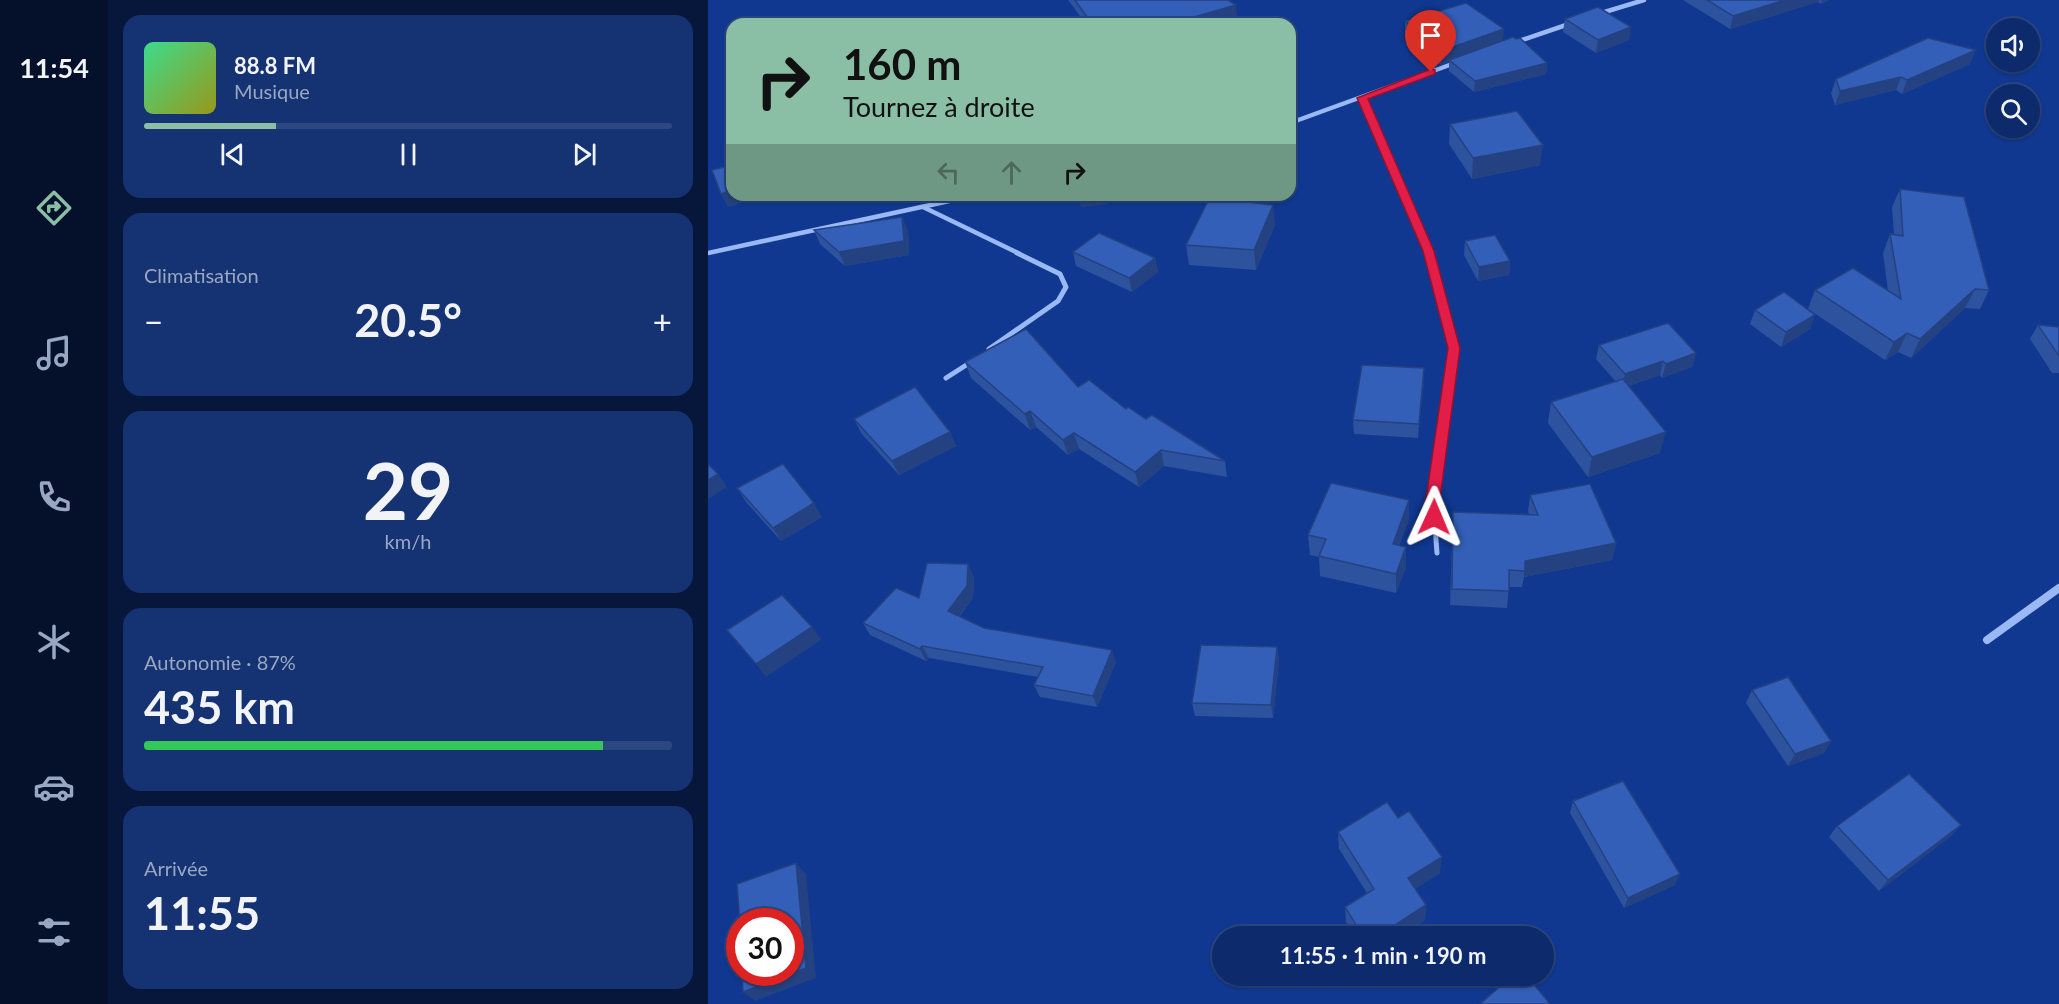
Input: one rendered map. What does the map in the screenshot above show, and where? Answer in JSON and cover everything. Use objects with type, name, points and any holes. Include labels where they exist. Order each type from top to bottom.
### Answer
[{"type":"street","points":[[1596,15],[1644,0]]},
{"type":"street","points":[[1515,43],[1577,21]]},
{"type":"street","points":[[1296,121],[1463,61]]},
{"type":"street","points":[[1362,98],[1429,251],[1454,348],[1433,499],[1437,553]]},
{"type":"street","points":[[708,253],[950,201]]},
{"type":"street","points":[[923,207],[1060,274],[1065,282],[1066,287],[1058,301],[986,352]]},
{"type":"street","points":[[946,378],[976,358]]},
{"type":"street","points":[[1987,640],[2059,588]]},
{"type":"building","points":[[1075,0],[1228,0],[1236,5],[1190,18],[1088,18]]},
{"type":"building","points":[[1707,0],[1785,0],[1733,16]]},
{"type":"building","points":[[1466,3],[1504,29],[1441,51],[1405,21]]},
{"type":"building","points":[[1598,7],[1631,27],[1598,40],[1565,19]]},
{"type":"building","points":[[1513,37],[1520,38],[1547,63],[1475,81],[1449,60]]},
{"type":"building","points":[[1928,38],[1976,50],[1907,80],[1901,77],[1840,91],[1836,79]]},
{"type":"building","points":[[1517,111],[1543,145],[1473,158],[1450,124]]},
{"type":"building","points":[[726,166],[726,192],[721,194],[712,170]]},
{"type":"building","points":[[1900,189],[1964,197],[1989,290],[1975,289],[1920,339],[1907,333],[1894,342],[1815,290],[1853,268],[1901,299],[1890,234],[1903,236]]},
{"type":"building","points":[[1208,201],[1242,201],[1273,205],[1254,250],[1186,245]]},
{"type":"building","points":[[902,217],[904,241],[839,252],[814,230]]},
{"type":"building","points":[[1099,233],[1155,258],[1129,278],[1073,252]]},
{"type":"building","points":[[1495,235],[1510,261],[1479,267],[1465,241]]},
{"type":"building","points":[[1784,292],[1815,315],[1786,332],[1755,310]]},
{"type":"building","points":[[1668,323],[1696,353],[1666,364],[1663,361],[1625,374],[1599,345]]},
{"type":"building","points":[[2038,325],[2059,327],[2059,356]]},
{"type":"building","points":[[1026,329],[1078,387],[1089,380],[1126,409],[1128,407],[1146,419],[1152,415],[1225,461],[1161,450],[1135,472],[1074,433],[1063,440],[1030,411],[1025,414],[965,362]]},
{"type":"building","points":[[1362,365],[1424,368],[1419,424],[1353,420]]},
{"type":"building","points":[[1623,379],[1666,432],[1592,457],[1551,402]]},
{"type":"building","points":[[915,387],[950,432],[892,461],[854,419]]},
{"type":"building","points":[[708,464],[718,474],[708,480]]},
{"type":"building","points":[[783,464],[814,503],[773,528],[737,488]]},
{"type":"building","points":[[1331,483],[1409,500],[1393,544],[1406,547],[1396,574],[1319,556],[1326,539],[1308,535]]},
{"type":"building","points":[[1590,484],[1616,543],[1525,561],[1525,571],[1509,570],[1509,591],[1452,589],[1453,512],[1538,515],[1530,495]]},
{"type":"building","points":[[927,563],[968,564],[967,586],[948,611],[984,628],[1112,650],[1093,696],[1034,685],[1043,667],[922,646],[920,649],[863,623],[896,588],[919,598]]},
{"type":"building","points":[[782,595],[812,627],[756,664],[727,630]]},
{"type":"building","points":[[1201,645],[1277,647],[1271,705],[1192,703]]},
{"type":"building","points":[[1788,677],[1831,741],[1795,754],[1752,690]]},
{"type":"building","points":[[1909,774],[1961,825],[1888,880],[1837,826]]},
{"type":"building","points":[[1623,781],[1680,874],[1628,898],[1573,801]]},
{"type":"building","points":[[1387,802],[1398,818],[1409,811],[1442,857],[1408,878],[1426,905],[1393,926],[1357,926],[1345,907],[1374,889],[1338,832]]},
{"type":"building","points":[[796,863],[800,908],[739,908],[737,884]]},
{"type":"building","points":[[743,986],[759,986],[743,992]]},
{"type":"building","points":[[1500,986],[1535,986],[1550,1004],[1480,1004]]},
{"type":"route","points":[[1431,72],[1362,98],[1429,251],[1454,348],[1433,499],[1434,517]]}]
